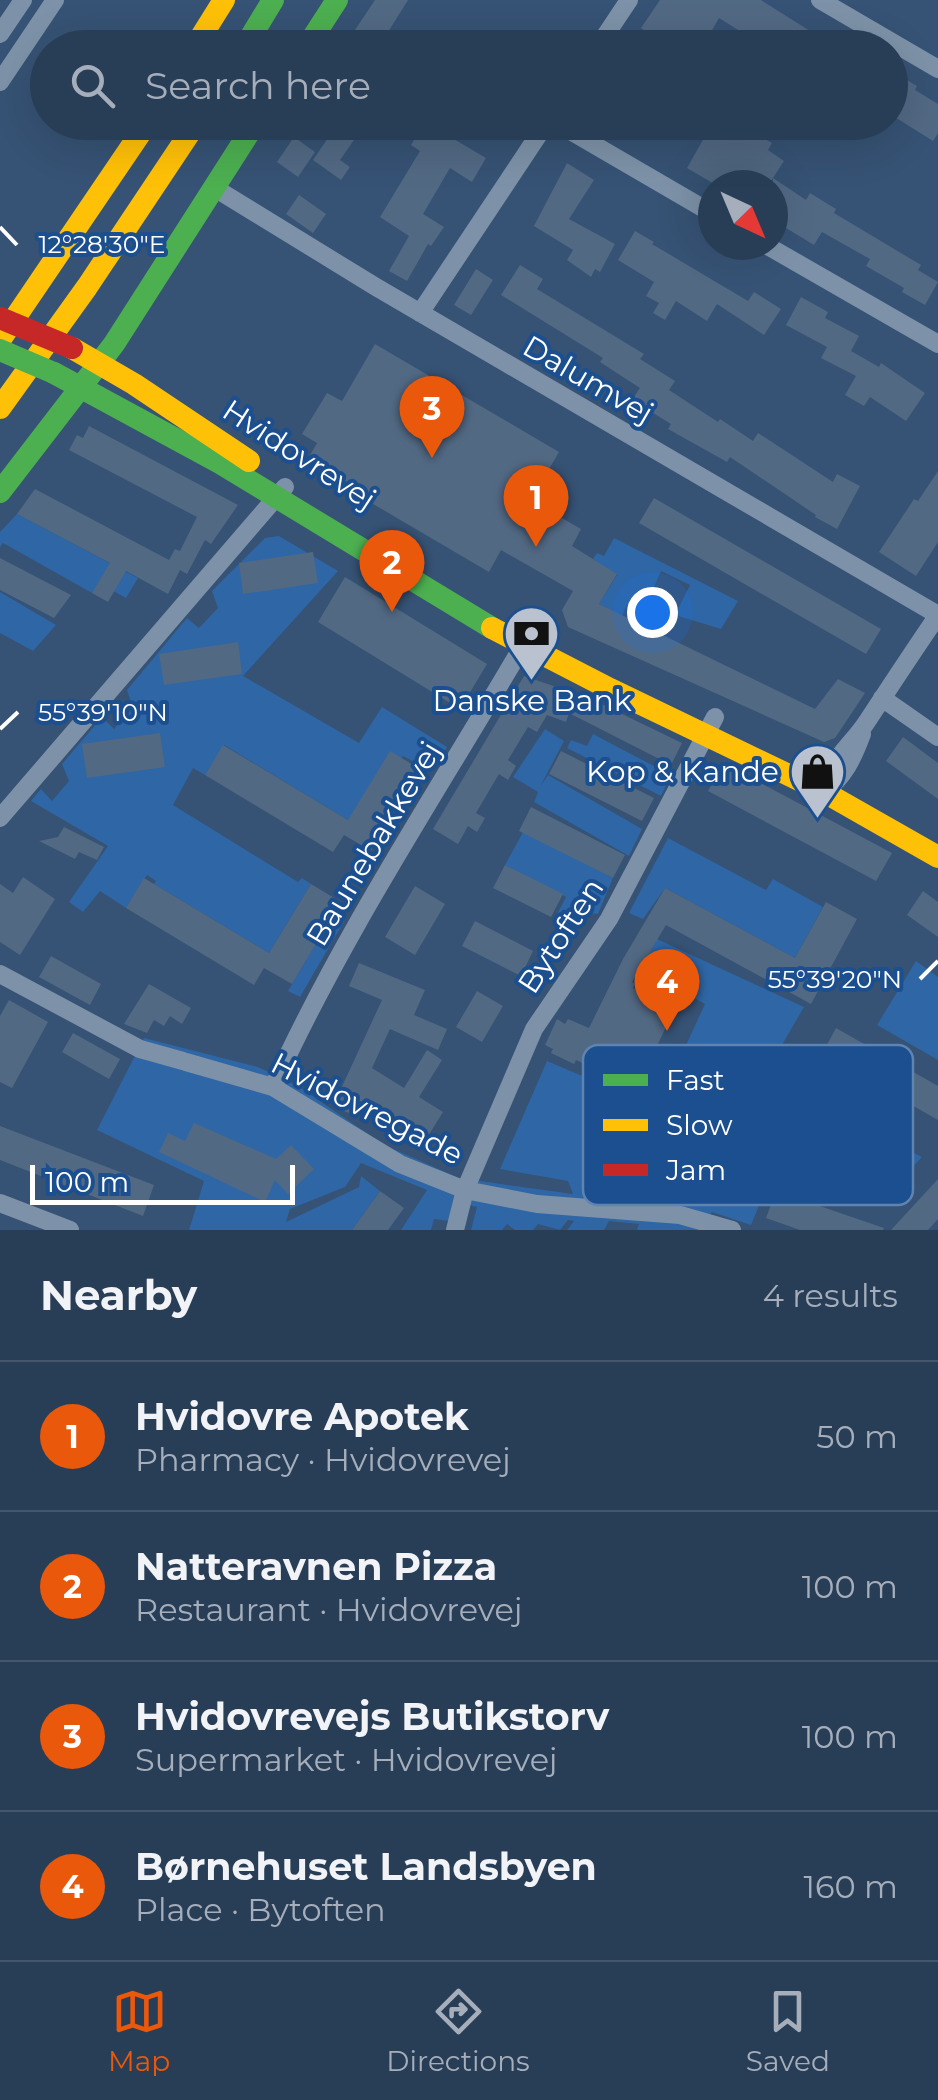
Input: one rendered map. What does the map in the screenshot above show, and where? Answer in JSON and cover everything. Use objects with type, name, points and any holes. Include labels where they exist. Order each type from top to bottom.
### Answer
[{"type":"main road","points":[[205,30],[224,0]]},
{"type":"main road","points":[[255,30],[274,0]]},
{"type":"main road","points":[[318,30],[337,0]]},
{"type":"main road","points":[[0,340],[136,140]]},
{"type":"main road","points":[[0,408],[186,140]]},
{"type":"main road","points":[[0,492],[98,365],[244,140]]},
{"type":"main road","name":"Hvidovrevej","points":[[0,318],[72,348],[134,384],[280,493]]},
{"type":"main road","name":"Hvidovrevej","points":[[0,350],[54,373],[280,493],[528,639],[830,782],[938,838]]},
{"type":"main road","name":"Hvidovrevej","points":[[830,782],[938,857]]},
{"type":"street","points":[[0,34],[23,0]]},
{"type":"street","points":[[34,30],[54,0]]},
{"type":"street","points":[[609,30],[629,0]]},
{"type":"street","points":[[820,0],[871,30]]},
{"type":"street","points":[[0,82],[30,36]]},
{"type":"street","points":[[908,51],[938,69]]},
{"type":"street","points":[[420,313],[535,140]]},
{"type":"street","points":[[586,140],[698,205]]},
{"type":"street","name":"Dalumvej","points":[[212,187],[938,615]]},
{"type":"street","points":[[788,258],[938,344]]},
{"type":"street","points":[[0,818],[280,493]]},
{"type":"street","points":[[830,782],[840,752],[866,724],[938,615]]},
{"type":"street","name":"Baunebakkevej","points":[[273,1087],[344,946],[528,639]]},
{"type":"street","points":[[882,698],[938,737]]},
{"type":"street","name":"Bytoften","points":[[464,1190],[534,1029],[610,919],[710,725]]},
{"type":"street","name":"Hvidovregade","points":[[0,974],[140,1049],[273,1087],[400,1164],[464,1190],[537,1204],[680,1216],[732,1230]]},
{"type":"street","name":"Hvidovregade","points":[[456,1230],[464,1190]]},
{"type":"street","points":[[0,1203],[70,1230]]},
{"type":"shaded area","points":[[17,514],[138,578],[126,598],[99,583],[92,593],[3,543],[0,547],[0,532]]},
{"type":"shaded area","points":[[279,536],[338,571],[243,676],[359,743],[382,707],[447,747],[437,764],[425,757],[420,765],[403,756],[348,820],[224,745],[205,775],[193,768],[173,805],[298,882],[302,878],[311,884],[269,953],[154,884],[156,881],[147,875],[126,908],[100,891],[83,912],[69,902],[108,846],[31,801],[41,789],[52,801],[69,781],[62,764],[102,717],[114,729],[133,708],[127,690],[187,618],[199,628],[218,608],[212,591],[265,538]]},
{"type":"shaded area","points":[[614,538],[738,601],[721,629],[675,615],[690,585],[661,571],[643,612],[627,605],[622,616],[599,604],[617,575],[593,559],[597,553],[604,556]]},
{"type":"shaded area","points":[[0,592],[56,625],[33,651],[0,633]]},
{"type":"shaded area","points":[[545,729],[564,741],[540,787],[548,775],[642,829],[629,856],[534,802],[538,792],[513,777]]},
{"type":"shaded area","points":[[593,734],[671,775],[661,796],[567,748],[571,740],[587,746]]},
{"type":"shaded area","points":[[523,832],[613,878],[598,914],[577,913],[561,927],[553,922],[566,897],[505,865]]},
{"type":"shaded area","points":[[668,838],[766,890],[773,879],[823,907],[795,958],[665,888],[643,919],[629,913]]},
{"type":"shaded area","points":[[334,913],[346,918],[300,997],[288,991]]},
{"type":"shaded area","points":[[657,939],[804,1007],[782,1045],[686,1045],[705,1004],[640,968]]},
{"type":"shaded area","points":[[916,961],[938,977],[938,1060],[877,1025]]},
{"type":"shaded area","points":[[144,1038],[258,1067],[298,1086],[384,1145],[459,1178],[573,1194],[568,1181],[500,1169],[547,1061],[583,1076],[583,1205],[759,1205],[751,1225],[712,1212],[700,1230],[637,1230],[639,1224],[609,1221],[604,1230],[567,1230],[574,1221],[568,1220],[560,1230],[538,1224],[533,1230],[515,1230],[507,1224],[502,1230],[471,1230],[477,1207],[453,1201],[449,1221],[434,1219],[431,1230],[401,1230],[427,1190],[361,1163],[345,1187],[290,1209],[286,1222],[359,1187],[361,1176],[380,1191],[352,1230],[189,1230],[204,1181],[97,1130]]},
{"type":"shaded area","points":[[913,1152],[922,1157],[913,1167]]},
{"type":"building","points":[[375,0],[408,0],[389,30],[355,30]]},
{"type":"building","points":[[660,0],[761,0],[808,30],[738,30],[719,18],[712,30],[641,28]]},
{"type":"building","points":[[908,81],[917,86],[915,90],[938,104],[938,133],[933,141],[908,125]]},
{"type":"building","points":[[292,140],[315,152],[298,177],[277,162]]},
{"type":"building","points":[[327,140],[354,140],[340,160],[350,167],[341,180],[313,160]]},
{"type":"building","points":[[414,140],[455,140],[486,158],[472,182],[450,168],[423,214],[444,227],[431,246],[428,244],[407,281],[389,271],[409,236],[380,217],[420,151],[411,145]]},
{"type":"building","points":[[703,140],[767,140],[772,143],[768,150],[784,161],[778,170],[698,170],[698,174],[687,168]]},
{"type":"building","points":[[567,163],[594,180],[569,219],[615,244],[600,272],[595,269],[591,277],[567,260],[573,250],[534,226]]},
{"type":"building","points":[[788,188],[806,200],[810,193],[836,209],[834,213],[921,265],[918,270],[938,282],[925,305],[866,266],[870,259],[822,232],[814,245],[788,229]]},
{"type":"building","points":[[299,195],[326,214],[313,233],[286,214]]},
{"type":"building","points":[[635,231],[748,301],[754,292],[781,309],[764,335],[717,304],[707,321],[676,301],[665,320],[653,313],[659,303],[646,296],[654,282],[618,260]]},
{"type":"building","points":[[520,265],[543,279],[537,289],[644,354],[640,359],[675,381],[669,390],[718,422],[720,419],[753,441],[758,433],[833,482],[837,474],[860,486],[837,529],[730,457],[727,462],[668,429],[671,424],[632,400],[640,388],[600,362],[603,358],[501,295]]},
{"type":"building","points":[[476,269],[493,280],[471,315],[454,305]]},
{"type":"building","points":[[801,297],[828,312],[825,318],[859,336],[851,351],[879,367],[881,363],[925,393],[906,421],[870,397],[864,406],[845,395],[856,376],[821,358],[827,347],[786,325]]},
{"type":"building","points":[[375,344],[559,452],[531,500],[581,529],[572,546],[617,574],[599,604],[815,709],[838,679],[865,693],[835,738],[824,742],[568,627],[562,610],[573,591],[501,550],[489,572],[305,464],[317,443],[302,434],[327,393],[342,401]]},
{"type":"building","points":[[89,426],[238,505],[211,544],[205,540],[187,574],[180,570],[168,594],[126,571],[108,602],[92,593],[110,563],[17,514],[35,489],[169,560],[175,549],[180,551],[197,517],[69,450],[77,435],[83,438]]},
{"type":"building","points":[[938,471],[938,542],[916,576],[879,552]]},
{"type":"building","points":[[654,498],[881,629],[866,654],[639,523]]},
{"type":"building","points":[[313,552],[318,583],[243,594],[239,563]]},
{"type":"building","points":[[0,558],[71,595],[54,618],[0,590]]},
{"type":"building","points":[[345,577],[487,664],[460,709],[318,622]]},
{"type":"building","points":[[238,642],[242,674],[164,685],[159,654]]},
{"type":"building","points":[[524,676],[589,698],[682,743],[671,765],[569,713],[566,722],[547,715],[537,732],[528,727],[508,760],[516,766],[508,780],[499,774],[476,813],[485,818],[477,832],[468,826],[458,844],[433,829]]},
{"type":"building","points":[[160,733],[165,767],[87,778],[82,744]]},
{"type":"building","points":[[903,737],[938,763],[938,799],[886,761]]},
{"type":"building","points":[[223,745],[348,820],[390,751],[420,769],[371,851],[344,835],[333,852],[205,775]]},
{"type":"building","points":[[561,751],[654,798],[642,821],[549,774]]},
{"type":"building","points":[[723,763],[892,853],[876,881],[708,791]]},
{"type":"building","points":[[531,807],[625,855],[613,878],[519,831]]},
{"type":"building","points":[[64,827],[104,847],[97,860],[79,852],[75,859],[39,841],[58,837]]},
{"type":"building","points":[[505,865],[563,894],[551,917],[493,888]]},
{"type":"building","points":[[23,877],[55,899],[20,955],[0,942],[0,884],[13,893]]},
{"type":"building","points":[[144,878],[269,953],[311,884],[341,902],[292,984],[264,968],[254,985],[126,908]]},
{"type":"building","points":[[415,886],[445,904],[415,955],[385,937]]},
{"type":"building","points":[[665,888],[795,958],[826,902],[857,919],[811,1004],[666,925],[632,982],[633,988],[675,1008],[657,1045],[583,1045],[583,1063],[576,1060],[574,1064],[551,1053],[553,1049],[545,1045],[557,1019],[589,1028],[623,959]]},
{"type":"building","points":[[923,891],[938,902],[938,937],[907,915]]},
{"type":"building","points":[[475,921],[533,951],[521,976],[462,946]]},
{"type":"building","points":[[51,956],[101,984],[90,1005],[39,977]]},
{"type":"building","points":[[359,963],[425,990],[414,1015],[447,1029],[438,1050],[390,1029],[372,1068],[404,1088],[427,1050],[442,1060],[419,1097],[443,1112],[425,1141],[358,1100],[351,1114],[333,1106],[382,1000],[349,986]]},
{"type":"building","points":[[149,984],[191,1008],[182,1024],[170,1016],[164,1026],[154,1020],[147,1033],[124,1024]]},
{"type":"building","points":[[477,991],[503,1006],[482,1042],[456,1027]]},
{"type":"building","points":[[9,1000],[48,1022],[12,1088],[0,1082],[0,1016]]},
{"type":"building","points":[[836,1028],[866,1045],[827,1045]]},
{"type":"building","points":[[73,1033],[120,1059],[109,1079],[62,1052]]},
{"type":"building","points":[[913,1072],[938,1086],[938,1120],[913,1106]]},
{"type":"building","points":[[194,1123],[276,1159],[291,1145],[314,1169],[288,1194],[275,1180],[265,1202],[159,1152],[168,1133],[185,1141]]},
{"type":"building","points":[[0,1126],[154,1185],[143,1216],[0,1160]]},
{"type":"building","points":[[938,1179],[938,1219],[928,1230],[891,1230]]},
{"type":"building","points":[[380,1191],[404,1208],[388,1230],[352,1230]]},
{"type":"building","points":[[771,1205],[817,1205],[884,1228],[800,1230],[766,1218]]},
{"type":"traffic: fast","points":[[255,30],[273,0]]},
{"type":"traffic: fast","points":[[318,30],[337,0]]},
{"type":"traffic: fast","points":[[0,492],[114,344],[244,140]]},
{"type":"traffic: fast","points":[[0,350],[54,373]]},
{"type":"traffic: fast","points":[[54,373],[220,463],[492,628]]},
{"type":"traffic: slow","points":[[205,30],[224,0]]},
{"type":"traffic: slow","points":[[0,340],[136,140]]},
{"type":"traffic: slow","points":[[0,408],[185,140]]},
{"type":"traffic: slow","points":[[72,348],[134,384],[249,461]]},
{"type":"traffic: slow","points":[[492,628],[824,792],[938,857]]},
{"type":"traffic: jam","points":[[0,318],[72,348]]},
{"type":"place","name":"Hvidovrevejs Butikstorv","points":[[432,458]]},
{"type":"place","name":"Hvidovre Apotek","points":[[536,547]]},
{"type":"place","name":"Natteravnen Pizza","points":[[392,612]]},
{"type":"place","name":"Danske Bank","points":[[532,682]]},
{"type":"place","name":"Kop & Kande","points":[[818,821]]},
{"type":"place","name":"Børnehuset Landsbyen","points":[[667,1031]]}]
